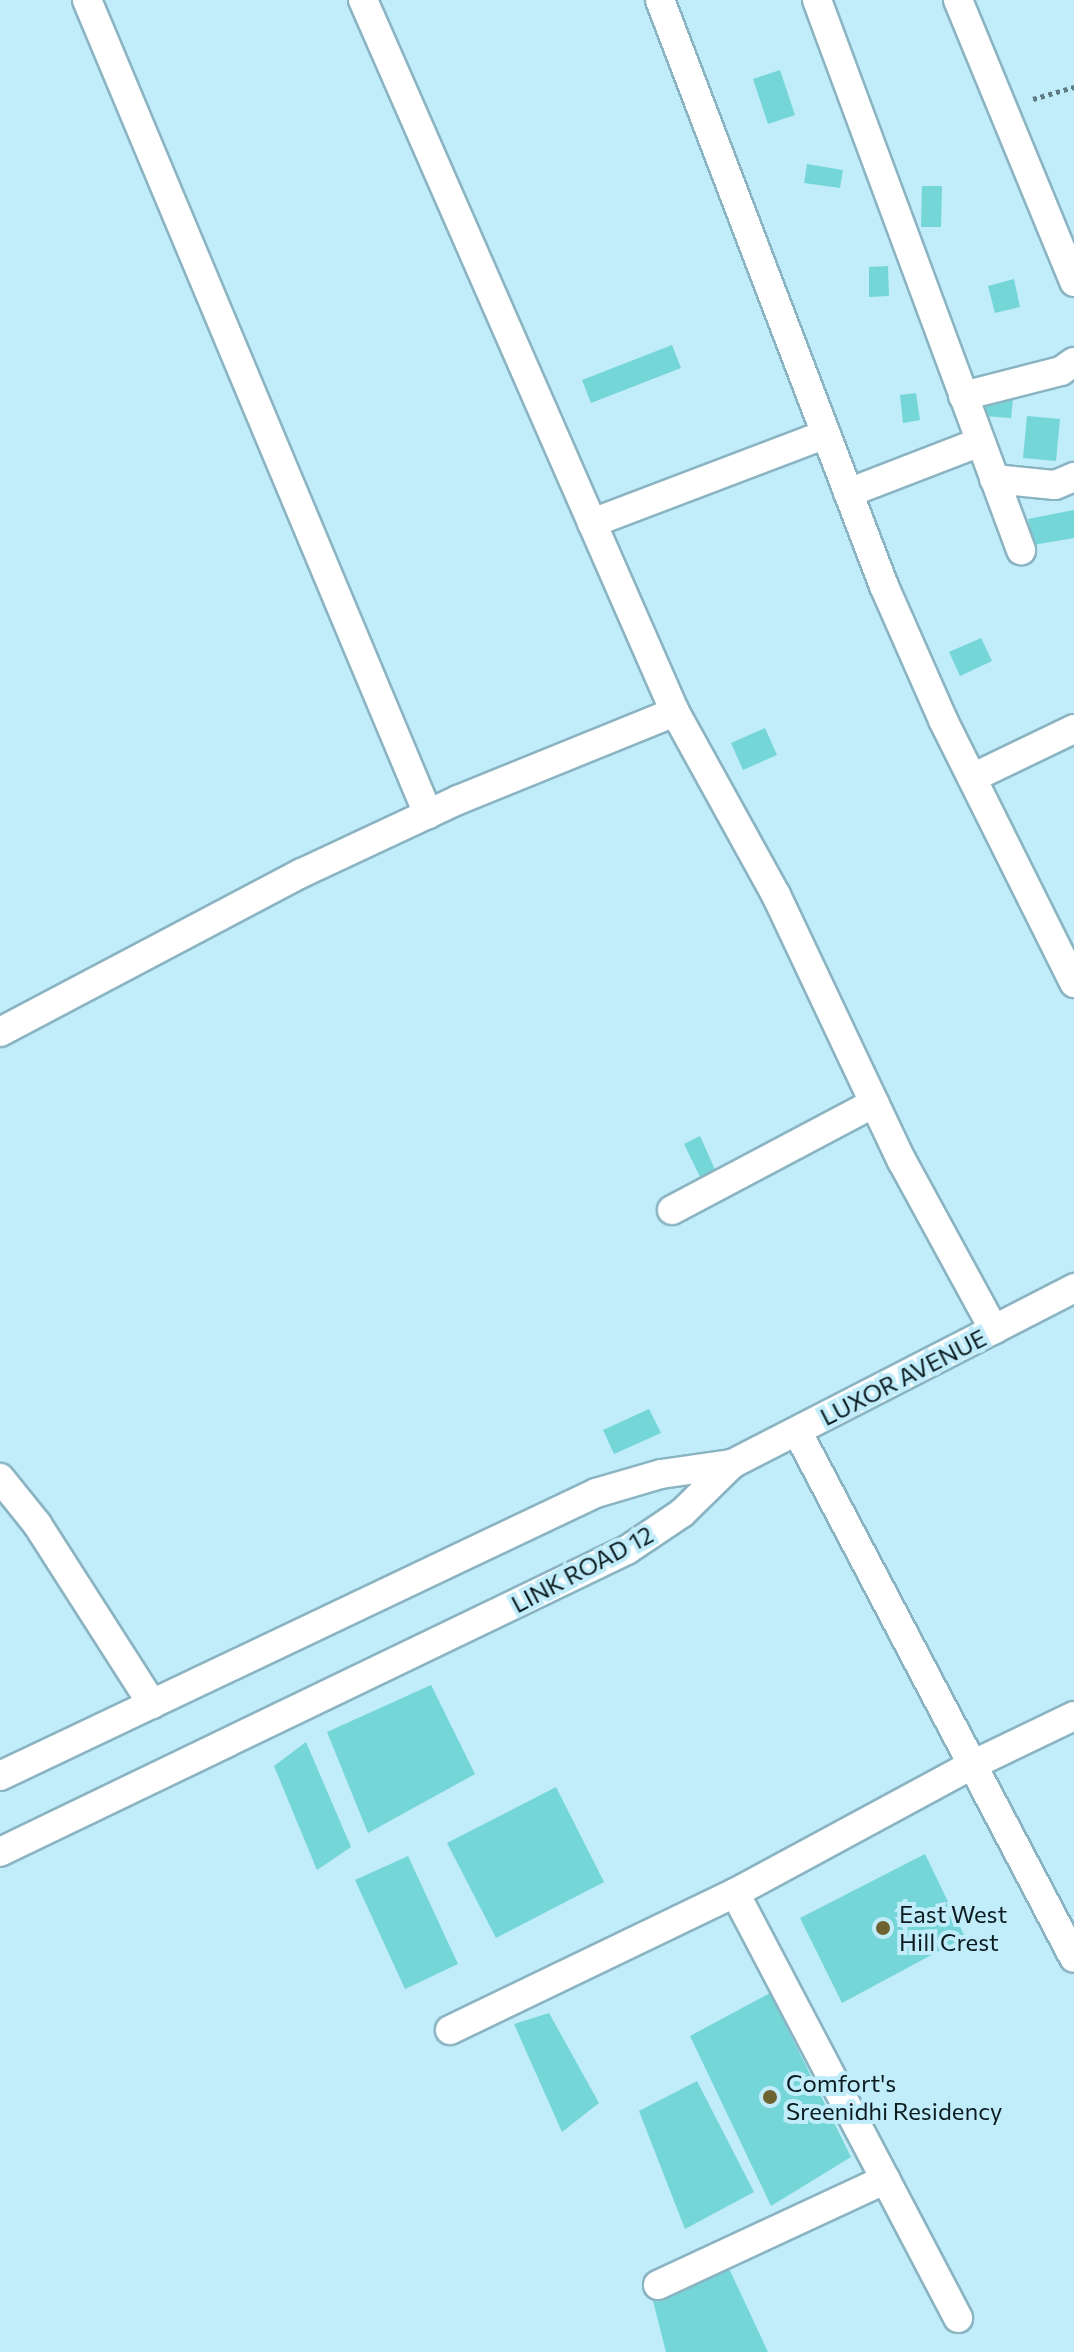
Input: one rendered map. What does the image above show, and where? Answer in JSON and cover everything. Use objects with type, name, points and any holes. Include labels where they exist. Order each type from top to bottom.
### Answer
[{"type":"street","points":[[87,0],[428,814]]},
{"type":"street","points":[[363,0],[675,712],[776,895],[874,1103],[994,1330]]},
{"type":"street","points":[[660,0],[890,599],[972,778],[1074,983]]},
{"type":"street","points":[[817,0],[1021,550]]},
{"type":"street","points":[[958,0],[1074,282]]},
{"type":"street","points":[[963,396],[1061,371],[1074,362]]},
{"type":"street","points":[[592,523],[826,434]]},
{"type":"street","points":[[848,493],[980,442]]},
{"type":"street","points":[[994,479],[1055,485],[1074,477]]},
{"type":"street","points":[[0,1032],[302,873],[428,814],[675,712]]},
{"type":"street","points":[[972,778],[1074,729]]},
{"type":"street","points":[[672,1210],[874,1103]]},
{"type":"street","name":"LUXOR AVENUE","points":[[732,1464],[1074,1288]]},
{"type":"street","points":[[797,1431],[1074,1958]]},
{"type":"street","points":[[0,1776],[596,1493],[661,1474],[732,1464]]},
{"type":"street","name":"LINK ROAD 12","points":[[0,1852],[627,1550],[682,1513],[732,1464]]},
{"type":"street","points":[[0,1478],[37,1524],[152,1704]]},
{"type":"street","points":[[450,2030],[735,1893],[974,1764],[1074,1716]]},
{"type":"street","points":[[735,1893],[958,2318]]},
{"type":"street","points":[[658,2285],[886,2179]]},
{"type":"path","points":[[1002,104],[1074,87]]},
{"type":"building","points":[[780,70],[795,115],[768,124],[753,79]]},
{"type":"building","points":[[807,164],[843,170],[840,188],[804,183]]},
{"type":"building","points":[[922,186],[942,186],[941,227],[921,227]]},
{"type":"building","points":[[888,266],[889,296],[869,297],[869,267]]},
{"type":"building","points":[[1014,279],[1020,307],[995,313],[988,286]]},
{"type":"building","points":[[672,345],[681,368],[591,403],[582,380]]},
{"type":"building","points":[[916,393],[920,420],[903,423],[900,395]]},
{"type":"building","points":[[985,396],[1013,399],[1011,418],[983,416]]},
{"type":"building","points":[[1027,416],[1060,419],[1056,461],[1023,458]]},
{"type":"building","points":[[1074,510],[1074,538],[1033,545],[1028,519]]},
{"type":"building","points":[[981,638],[992,661],[960,676],[949,652]]},
{"type":"building","points":[[765,728],[777,755],[743,770],[731,743]]},
{"type":"building","points":[[700,1136],[717,1174],[702,1181],[684,1144]]},
{"type":"building","points":[[649,1409],[661,1433],[614,1454],[603,1430]]},
{"type":"building","points":[[431,1685],[475,1774],[368,1833],[327,1732]]},
{"type":"building","points":[[306,1742],[351,1847],[317,1870],[274,1766]]},
{"type":"building","points":[[556,1787],[604,1882],[496,1938],[447,1843]]},
{"type":"building","name":"East West Hill Crest","points":[[925,1854],[965,1937],[842,2003],[800,1918]]},
{"type":"building","points":[[408,1856],[458,1964],[405,1989],[355,1880]]},
{"type":"building","name":"Comfort's Sreenidhi Residency","points":[[770,1993],[851,2157],[771,2206],[690,2036]]},
{"type":"building","points":[[549,2013],[599,2103],[562,2132],[514,2024]]},
{"type":"building","points":[[697,2081],[754,2192],[685,2229],[639,2111]]},
{"type":"building","points":[[726,2262],[768,2352],[666,2352],[653,2301]]},
{"type":"place","name":"East West Hill Crest","points":[[883,1928]]},
{"type":"place","name":"Comfort's Sreenidhi Residency","points":[[770,2097]]}]
